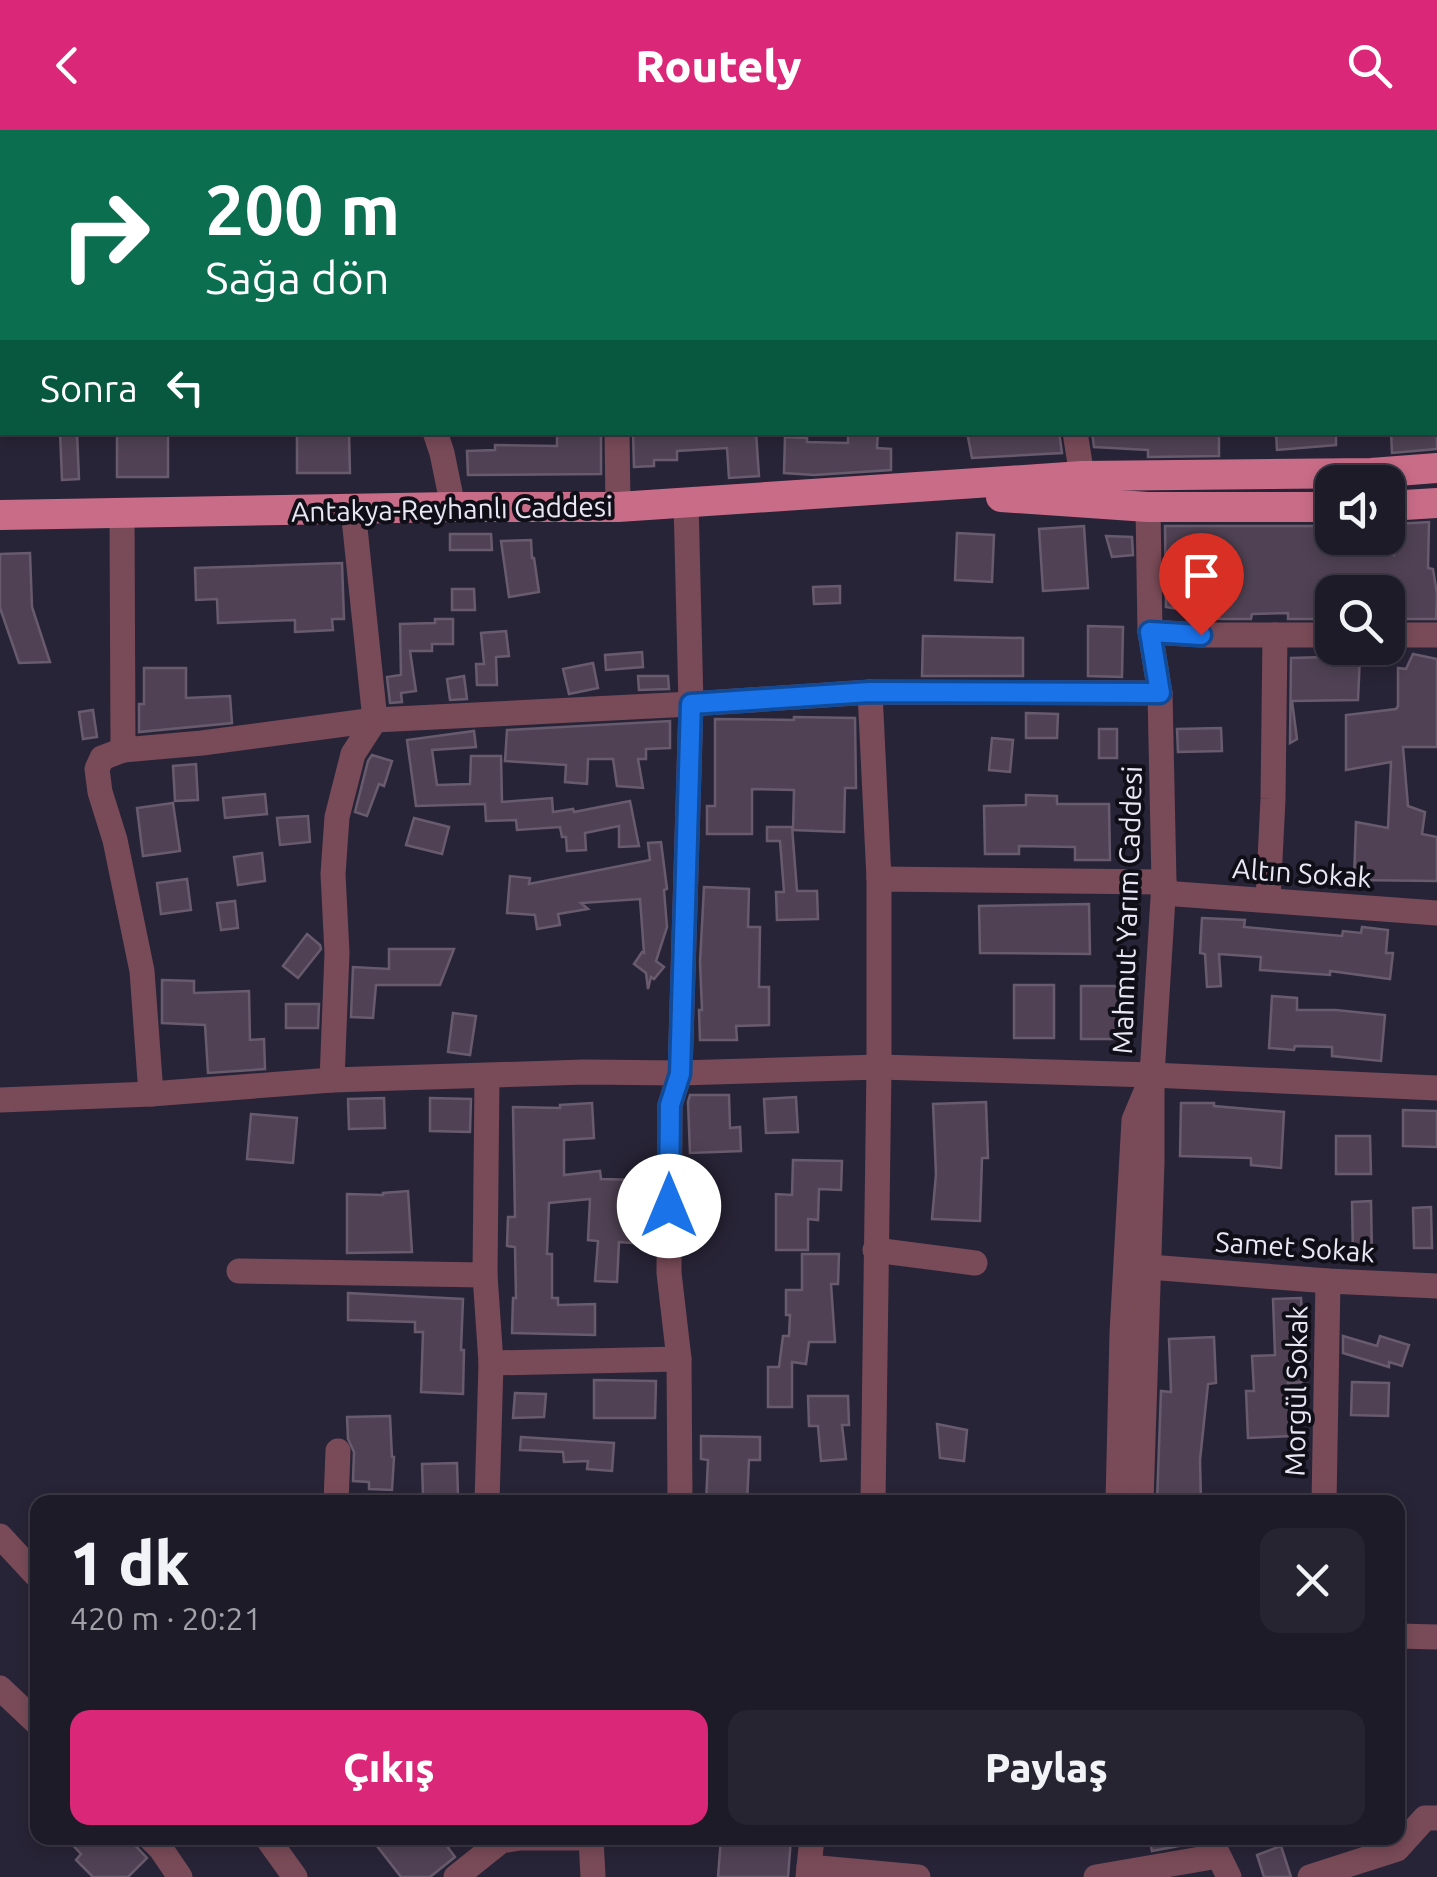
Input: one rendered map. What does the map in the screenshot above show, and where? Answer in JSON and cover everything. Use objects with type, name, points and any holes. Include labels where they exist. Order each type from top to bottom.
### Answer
[{"type":"main road","name":"Antakya-Reyhanlı Caddesi","points":[[0,515],[618,508],[1082,476],[1371,473],[1437,468]]},
{"type":"main road","name":"Antakya-Reyhanlı Caddesi","points":[[904,490],[1148,508],[1315,507]]},
{"type":"main road","points":[[1405,505],[1437,503]]},
{"type":"street","points":[[436,435],[453,507]]},
{"type":"street","points":[[617,435],[618,508]]},
{"type":"street","points":[[1075,435],[1082,476]]},
{"type":"street","points":[[680,1495],[679,1359],[669,1255],[670,1105],[680,1074],[691,704],[686,502]]},
{"type":"street","name":"Mahmut Yarım Caddesi","points":[[1141,1495],[1152,1075],[1163,887],[1160,693],[1150,632],[1148,508]]},
{"type":"street","points":[[332,1080],[337,817],[353,754],[374,720],[353,509]]},
{"type":"street","points":[[122,513],[123,750]]},
{"type":"street","points":[[1150,632],[1315,635]]},
{"type":"street","points":[[1268,900],[1274,799],[1275,635]]},
{"type":"street","points":[[1405,635],[1437,635]]},
{"type":"street","points":[[870,692],[879,879],[873,1495]]},
{"type":"street","points":[[151,1094],[142,971],[115,840],[100,792],[97,770],[102,758],[123,750],[374,720],[870,692],[1160,693]]},
{"type":"street","name":"Altın Sokak","points":[[879,879],[1163,887],[1268,900],[1437,913]]},
{"type":"street","points":[[0,1100],[151,1094],[332,1080],[879,1067],[1437,1088]]},
{"type":"street","name":"Mahmut Yarım Caddesi","points":[[1118,1495],[1122,1333],[1134,1120],[1152,1075]]},
{"type":"street","points":[[487,1076],[485,1275],[491,1364],[487,1495]]},
{"type":"street","points":[[875,1250],[976,1263]]},
{"type":"street","name":"Samet Sokak","points":[[1149,1267],[1437,1286]]},
{"type":"street","points":[[239,1271],[485,1275]]},
{"type":"street","name":"Morgül Sokak","points":[[1324,1495],[1328,1281]]},
{"type":"street","points":[[491,1364],[679,1359]]},
{"type":"street","points":[[336,1495],[338,1451]]},
{"type":"street","points":[[0,1536],[30,1569]]},
{"type":"street","points":[[1405,1636],[1437,1637]]},
{"type":"street","points":[[0,1688],[30,1716]]},
{"type":"street","points":[[1405,1840],[1425,1818],[1437,1818]]},
{"type":"street","points":[[158,1845],[180,1877]]},
{"type":"street","points":[[272,1845],[295,1877]]},
{"type":"street","points":[[456,1877],[496,1845]]},
{"type":"street","points":[[591,1845],[593,1877]]},
{"type":"street","points":[[811,1845],[809,1872],[918,1877]]},
{"type":"street","points":[[1310,1877],[1401,1845]]},
{"type":"street","points":[[1096,1877],[1221,1852],[1247,1877]]},
{"type":"building","points":[[60,435],[77,435],[79,479],[62,480]]},
{"type":"building","points":[[117,435],[168,435],[168,477],[117,477]]},
{"type":"building","points":[[297,435],[349,435],[350,473],[297,473]]},
{"type":"building","points":[[557,435],[601,435],[601,474],[468,475],[467,451],[495,450],[495,445],[557,446]]},
{"type":"building","points":[[633,435],[756,435],[759,476],[729,478],[727,448],[677,451],[677,460],[654,460],[654,466],[634,467]]},
{"type":"building","points":[[848,435],[878,435],[877,448],[891,449],[891,470],[784,473],[785,437],[848,443]]},
{"type":"building","points":[[968,435],[1059,435],[1062,453],[972,458]]},
{"type":"building","points":[[1092,435],[1219,435],[1219,456],[1148,457],[1148,450],[1094,447]]},
{"type":"building","points":[[1276,435],[1336,435],[1336,445],[1277,450]]},
{"type":"building","points":[[1391,435],[1437,435],[1437,449],[1392,453]]},
{"type":"building","points":[[1429,522],[1428,568],[1433,569],[1437,594],[1436,619],[1405,619],[1405,575],[1315,575],[1315,619],[1288,619],[1288,613],[1222,619],[1183,615],[1184,610],[1166,607],[1165,526],[1315,526],[1315,555],[1405,555],[1405,523]]},
{"type":"building","points":[[1084,526],[1088,588],[1043,591],[1039,529]]},
{"type":"building","points":[[957,533],[994,535],[992,582],[955,580]]},
{"type":"building","points":[[450,534],[491,534],[492,550],[450,550]]},
{"type":"building","points":[[1106,536],[1132,537],[1133,555],[1112,557]]},
{"type":"building","points":[[531,540],[539,592],[509,597],[501,541]]},
{"type":"building","points":[[30,553],[32,607],[50,662],[19,663],[0,608],[0,554]]},
{"type":"building","points":[[342,563],[344,619],[332,619],[333,630],[295,632],[295,620],[218,623],[217,599],[196,600],[195,568]]},
{"type":"building","points":[[840,586],[840,603],[814,604],[813,587]]},
{"type":"building","points":[[452,589],[474,589],[475,610],[452,610]]},
{"type":"building","points":[[435,619],[453,619],[453,644],[432,644],[432,651],[410,651],[416,691],[401,693],[402,702],[390,703],[387,677],[401,675],[400,624],[435,623]]},
{"type":"building","points":[[1088,626],[1123,627],[1122,677],[1088,676]]},
{"type":"building","points":[[506,631],[509,656],[496,657],[497,685],[477,685],[476,664],[484,664],[481,633]]},
{"type":"building","points":[[923,636],[1023,638],[1023,676],[922,676]]},
{"type":"building","points":[[642,652],[643,667],[606,670],[605,655]]},
{"type":"building","points":[[1413,654],[1437,659],[1437,747],[1403,747],[1408,806],[1425,812],[1422,834],[1437,837],[1437,881],[1354,880],[1356,822],[1388,828],[1391,762],[1346,770],[1346,715],[1396,709],[1398,668],[1406,669]]},
{"type":"building","points":[[1315,657],[1315,665],[1360,665],[1358,700],[1292,701],[1297,739],[1290,743],[1291,658]]},
{"type":"building","points":[[593,663],[598,688],[569,694],[563,669]]},
{"type":"building","points":[[144,668],[186,668],[186,698],[230,696],[232,723],[139,732]]},
{"type":"building","points":[[464,676],[467,699],[450,700],[447,679]]},
{"type":"building","points":[[638,676],[668,676],[669,689],[639,690]]},
{"type":"building","points":[[93,710],[97,737],[83,739],[79,712]]},
{"type":"building","points":[[1026,713],[1058,714],[1057,738],[1026,738]]},
{"type":"building","points":[[855,718],[856,788],[845,788],[844,832],[793,830],[794,790],[752,789],[752,834],[707,834],[707,806],[715,806],[715,719]]},
{"type":"building","points":[[670,721],[670,748],[646,749],[646,759],[638,759],[643,788],[617,786],[613,759],[588,759],[587,784],[565,782],[566,765],[505,761],[507,730]]},
{"type":"building","points":[[1221,728],[1222,751],[1178,752],[1177,729]]},
{"type":"building","points":[[1099,729],[1117,729],[1117,758],[1099,758]]},
{"type":"building","points":[[474,731],[476,747],[432,750],[437,785],[470,784],[471,756],[501,756],[502,802],[552,798],[553,812],[574,812],[630,801],[639,846],[619,847],[619,826],[585,833],[586,850],[567,851],[560,827],[517,830],[516,820],[486,821],[485,804],[416,806],[407,740]]},
{"type":"building","points":[[992,738],[1013,740],[1010,772],[989,770]]},
{"type":"building","points":[[372,755],[392,761],[384,786],[379,784],[367,816],[355,812]]},
{"type":"building","points":[[196,764],[198,800],[175,801],[173,766]]},
{"type":"building","points":[[265,794],[267,814],[225,818],[223,798]]},
{"type":"building","points":[[1026,795],[1057,796],[1057,804],[1109,804],[1110,860],[1075,860],[1075,847],[1019,846],[1019,854],[985,854],[984,806],[1026,805]]},
{"type":"building","points":[[173,803],[180,851],[143,856],[137,808]]},
{"type":"building","points":[[308,816],[310,842],[280,845],[277,818]]},
{"type":"building","points":[[414,818],[449,827],[442,854],[406,845]]},
{"type":"building","points":[[767,827],[792,827],[797,891],[817,891],[818,919],[777,920],[776,892],[784,892],[780,841],[767,841]]},
{"type":"building","points":[[661,842],[667,927],[656,961],[664,967],[654,979],[651,977],[648,989],[646,973],[634,964],[644,953],[640,899],[581,903],[588,909],[558,914],[560,925],[537,929],[535,915],[507,913],[510,876],[530,878],[529,884],[650,860],[648,843]]},
{"type":"building","points":[[262,853],[265,881],[238,885],[234,857]]},
{"type":"building","points":[[187,879],[191,910],[161,914],[157,883]]},
{"type":"building","points":[[704,887],[749,889],[748,927],[760,927],[759,987],[769,987],[769,1025],[736,1026],[737,1040],[700,1040]]},
{"type":"building","points":[[235,901],[238,928],[221,930],[217,903]]},
{"type":"building","points":[[1089,904],[1090,954],[980,953],[979,906]]},
{"type":"building","points":[[1202,918],[1245,920],[1244,927],[1342,936],[1343,931],[1361,933],[1362,927],[1388,930],[1386,953],[1393,953],[1390,979],[1330,971],[1330,975],[1260,970],[1261,957],[1219,954],[1221,986],[1207,987],[1205,954],[1200,953]]},
{"type":"building","points":[[307,934],[321,949],[298,978],[283,966]]},
{"type":"building","points":[[389,949],[454,949],[440,985],[376,985],[373,1018],[351,1017],[353,967],[389,969]]},
{"type":"building","points":[[162,980],[194,981],[194,993],[249,991],[250,1040],[264,1039],[265,1069],[208,1073],[205,1025],[162,1023]]},
{"type":"building","points":[[1014,985],[1054,985],[1054,1038],[1014,1038]]},
{"type":"building","points":[[1081,986],[1122,986],[1122,1039],[1081,1039]]},
{"type":"building","points":[[1272,996],[1297,998],[1297,1010],[1385,1015],[1381,1061],[1332,1056],[1332,1047],[1269,1048]]},
{"type":"building","points":[[286,1004],[319,1004],[318,1028],[286,1028]]},
{"type":"building","points":[[453,1013],[476,1016],[470,1055],[448,1052]]},
{"type":"building","points":[[690,1095],[729,1095],[730,1128],[740,1127],[741,1151],[690,1153]]},
{"type":"building","points":[[796,1097],[798,1132],[766,1133],[764,1099]]},
{"type":"building","points":[[384,1098],[385,1128],[349,1129],[348,1099]]},
{"type":"building","points":[[430,1098],[471,1099],[470,1132],[430,1131]]},
{"type":"building","points":[[986,1102],[988,1158],[982,1158],[980,1221],[932,1219],[936,1174],[933,1104]]},
{"type":"building","points":[[592,1103],[594,1138],[564,1140],[564,1175],[600,1171],[601,1179],[640,1180],[640,1209],[646,1210],[644,1244],[619,1242],[617,1282],[595,1281],[598,1241],[588,1240],[590,1199],[549,1203],[547,1254],[552,1254],[552,1298],[558,1298],[558,1305],[595,1304],[595,1335],[512,1333],[515,1247],[507,1246],[508,1217],[515,1217],[513,1107],[560,1108]]},
{"type":"building","points":[[1181,1103],[1284,1112],[1281,1168],[1251,1165],[1251,1158],[1180,1156]]},
{"type":"building","points":[[1403,1110],[1437,1111],[1437,1147],[1403,1146]]},
{"type":"building","points":[[251,1114],[297,1118],[293,1163],[247,1159]]},
{"type":"building","points":[[1336,1136],[1370,1136],[1371,1174],[1336,1174]]},
{"type":"building","points":[[793,1160],[842,1161],[841,1190],[819,1189],[818,1220],[808,1219],[808,1250],[776,1250],[776,1194],[792,1195]]},
{"type":"building","points":[[408,1191],[412,1252],[347,1253],[347,1194]]},
{"type":"building","points":[[1371,1201],[1372,1257],[1353,1257],[1352,1202]]},
{"type":"building","points":[[1431,1207],[1432,1248],[1414,1248],[1413,1208]]},
{"type":"building","points":[[802,1254],[839,1254],[838,1284],[831,1284],[835,1342],[809,1342],[806,1364],[792,1362],[792,1407],[768,1407],[768,1367],[779,1367],[783,1336],[789,1336],[786,1290],[802,1290]]},
{"type":"building","points":[[348,1293],[463,1299],[463,1394],[421,1392],[423,1332],[415,1332],[415,1322],[348,1320]]},
{"type":"building","points":[[1301,1298],[1306,1382],[1288,1383],[1291,1436],[1248,1438],[1246,1391],[1254,1391],[1252,1356],[1275,1355],[1273,1299]]},
{"type":"building","points":[[1343,1336],[1377,1346],[1380,1336],[1409,1345],[1402,1366],[1389,1362],[1389,1367],[1343,1353]]},
{"type":"building","points":[[1214,1337],[1216,1383],[1208,1384],[1200,1460],[1201,1495],[1157,1495],[1161,1391],[1171,1392],[1169,1339]]},
{"type":"building","points":[[594,1380],[656,1381],[655,1418],[594,1418]]},
{"type":"building","points":[[1352,1382],[1389,1383],[1388,1416],[1351,1415]]},
{"type":"building","points":[[515,1393],[546,1394],[544,1417],[513,1418]]},
{"type":"building","points":[[808,1396],[848,1396],[849,1425],[842,1425],[846,1459],[821,1461],[818,1426],[809,1426]]},
{"type":"building","points":[[390,1416],[392,1490],[369,1489],[369,1482],[353,1481],[354,1452],[348,1439],[347,1417]]},
{"type":"building","points":[[937,1424],[967,1430],[964,1461],[940,1458]]},
{"type":"building","points":[[701,1436],[760,1437],[760,1460],[749,1460],[747,1495],[706,1495],[708,1460],[701,1459]]},
{"type":"building","points":[[521,1437],[614,1443],[612,1471],[587,1469],[588,1461],[564,1462],[563,1452],[520,1450]]},
{"type":"building","points":[[457,1463],[458,1495],[423,1495],[422,1464]]},
{"type":"building","points":[[73,1845],[135,1845],[147,1858],[128,1877],[93,1877],[76,1860],[81,1854]]},
{"type":"building","points":[[446,1845],[455,1857],[430,1877],[401,1877],[377,1846]]},
{"type":"building","points":[[720,1845],[790,1845],[788,1877],[718,1877]]},
{"type":"building","points":[[1151,1845],[1184,1845],[1152,1851]]},
{"type":"building","points":[[1281,1846],[1291,1877],[1264,1877],[1257,1855]]},
{"type":"route","points":[[669,1206],[670,1105],[680,1074],[691,704],[870,692],[1160,693],[1150,632],[1201,635]]}]
